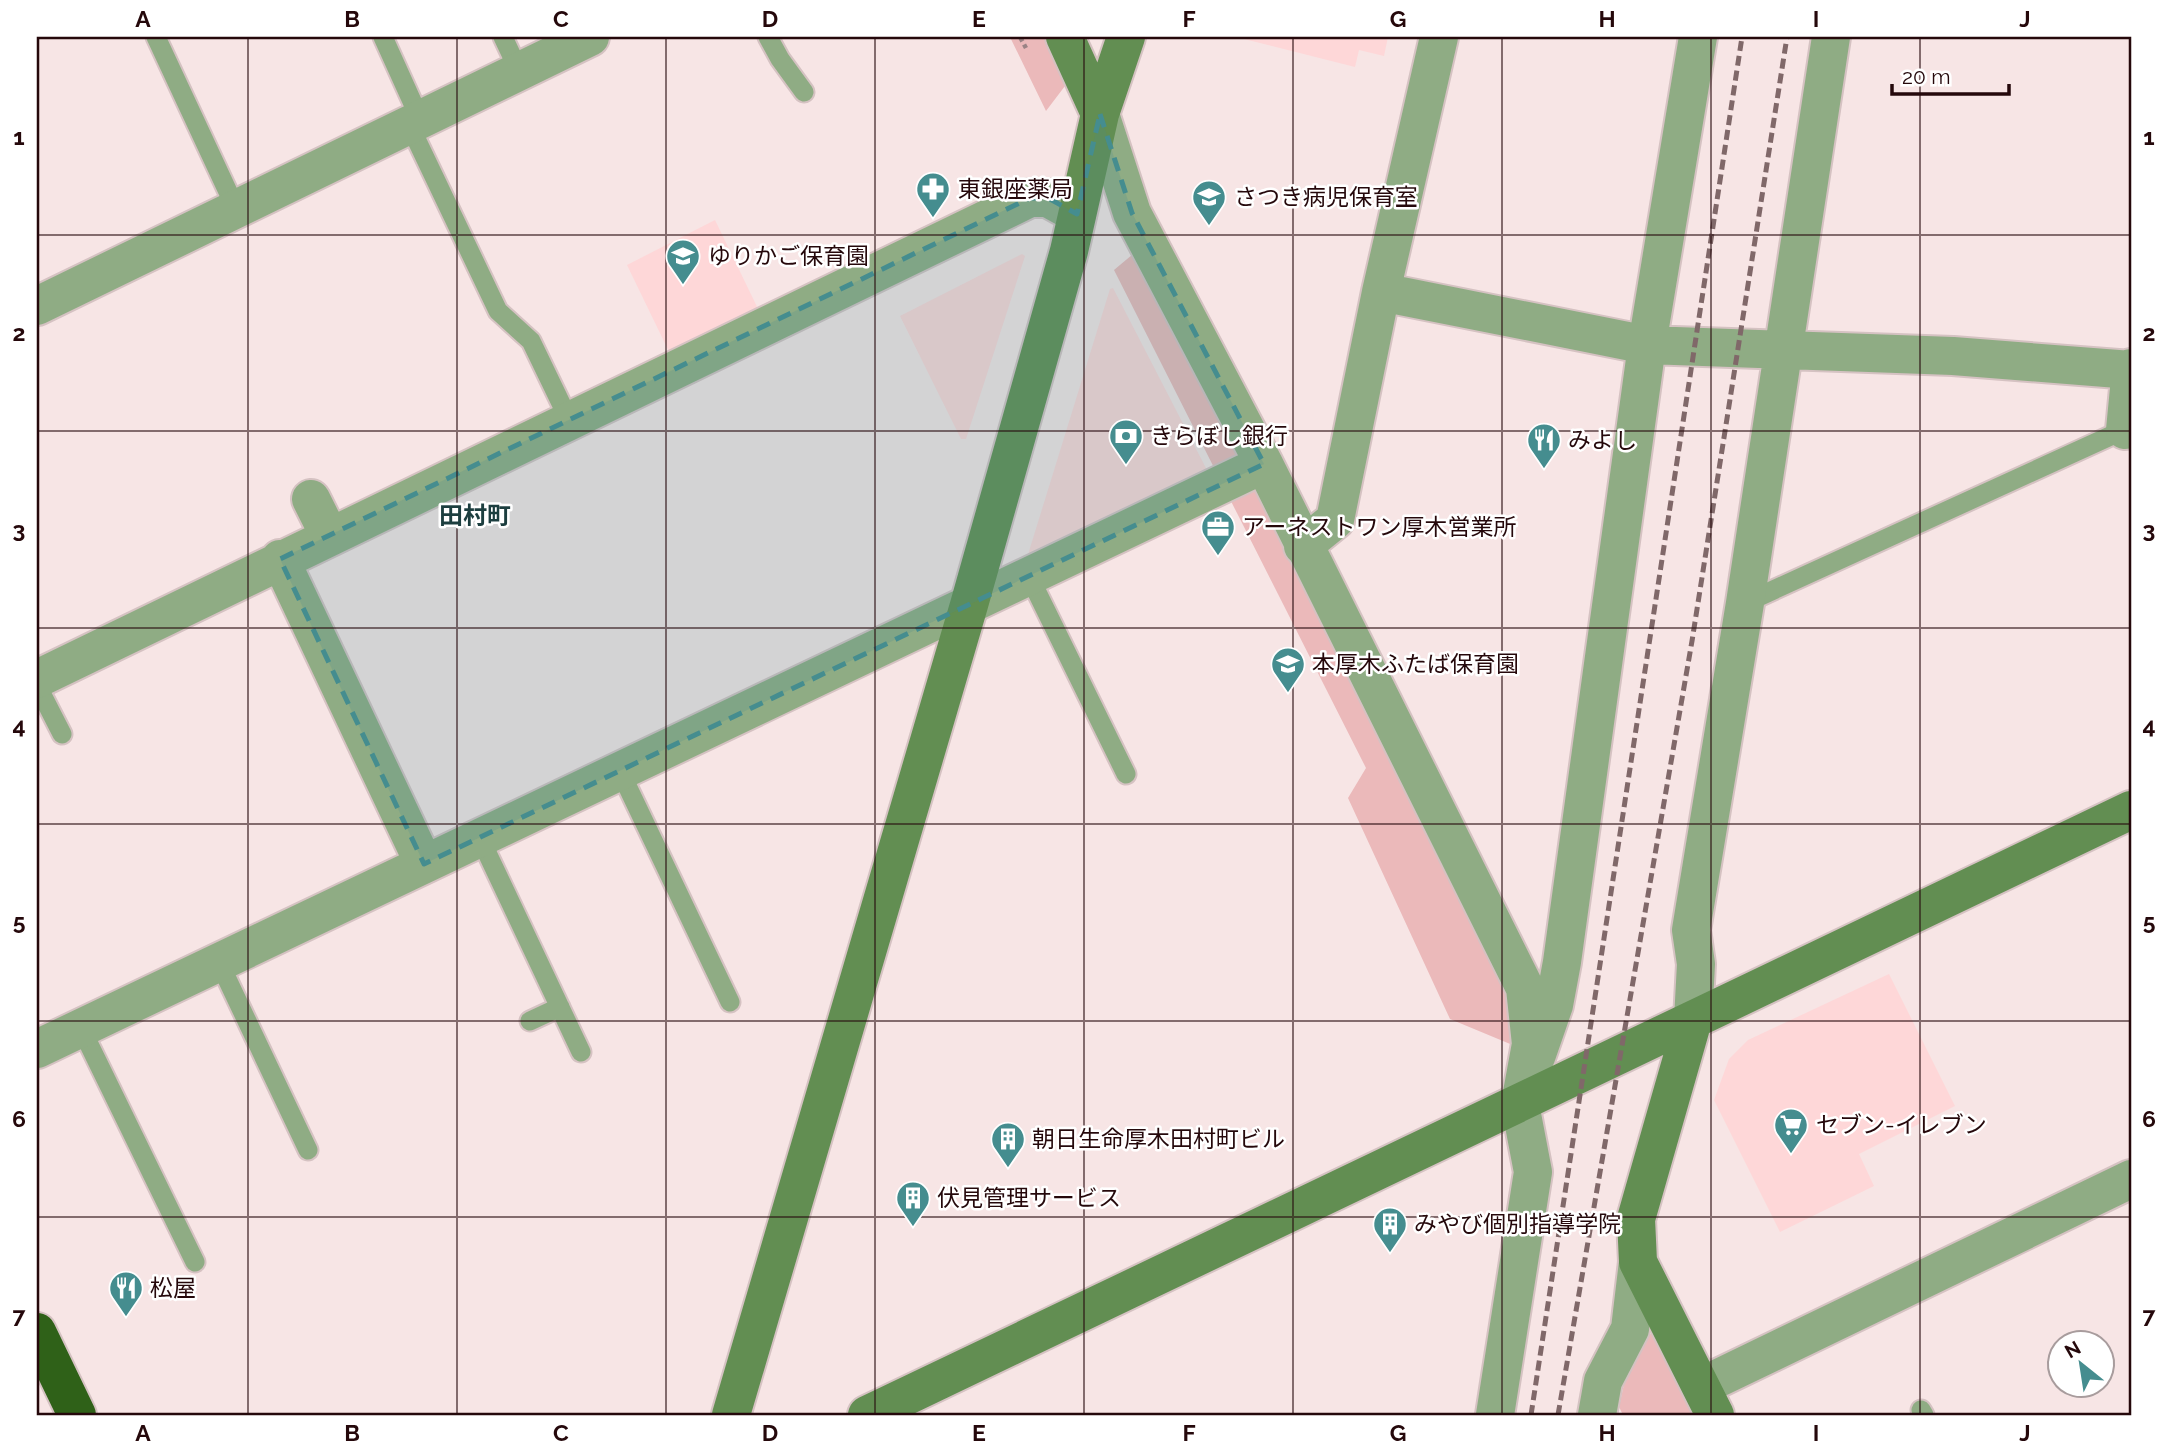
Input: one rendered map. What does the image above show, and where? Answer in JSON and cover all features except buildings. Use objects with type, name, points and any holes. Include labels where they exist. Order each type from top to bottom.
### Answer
[{"type":"highway","points":[[37,1332],[77,1415]]},
{"type":"street","points":[[38,303],[590,37]]},
{"type":"street","points":[[1065,37],[1100,114],[1132,213],[1265,464],[1303,546],[1525,988],[1531,1044],[1520,1104],[1532,1172],[1495,1415]]},
{"type":"street","points":[[731,1415],[969,605],[1077,214],[1100,114],[1126,37]]},
{"type":"street","points":[[1303,546],[1335,520],[1381,292],[1439,37]]},
{"type":"street","points":[[1520,1104],[1554,1005],[1562,962],[1647,345],[1698,37]]},
{"type":"street","points":[[1597,1415],[1603,1381],[1629,1329],[1638,1262],[1636,1219],[1693,1020],[1696,964],[1691,930],[1745,603],[1831,37]]},
{"type":"street","points":[[37,679],[329,535],[1030,198],[1048,198],[1077,214]]},
{"type":"street","points":[[1381,292],[1647,345],[1953,356],[2131,369],[2128,428]]},
{"type":"street","points":[[37,1049],[1265,464]]},
{"type":"street","points":[[311,499],[329,535]]},
{"type":"street","points":[[280,559],[424,864]]},
{"type":"street","points":[[867,1415],[2131,810]]},
{"type":"street","points":[[1638,1262],[1708,1400],[2131,1179]]},
{"type":"lane","points":[[156,37],[236,209]]},
{"type":"lane","points":[[383,37],[414,122],[498,311],[531,341],[569,420]]},
{"type":"lane","points":[[503,37],[519,71]]},
{"type":"lane","points":[[768,37],[804,92]]},
{"type":"lane","points":[[1745,603],[2128,428]]},
{"type":"lane","points":[[1029,576],[1126,774]]},
{"type":"lane","points":[[37,685],[62,734]]},
{"type":"lane","points":[[620,771],[730,1002]]},
{"type":"lane","points":[[480,838],[581,1052]]},
{"type":"lane","points":[[219,962],[308,1150]]},
{"type":"lane","points":[[530,1021],[560,1007]]},
{"type":"lane","points":[[80,1028],[195,1262]]},
{"type":"highlighted area","points":[[1100,114],[1132,213],[1264,464],[424,864],[280,559],[1030,198],[1048,198],[1077,214]]},
{"type":"shaded area","points":[[1010,37],[1046,37],[1068,82],[1046,111]]},
{"type":"shaded area","points":[[1236,37],[1388,37],[1384,56],[1359,50],[1355,67]]},
{"type":"shaded area","points":[[715,220],[762,317],[673,360],[627,265]]},
{"type":"shaded area","points":[[1145,244],[1518,1006],[1515,1046],[1450,1019],[1348,798],[1366,768],[1114,270]]},
{"type":"shaded area","points":[[1022,254],[1025,256],[966,439],[961,439],[900,316]]},
{"type":"shaded area","points":[[1113,288],[1209,474],[1026,561],[1110,289]]},
{"type":"shaded area","points":[[1889,974],[1955,1106],[1859,1154],[1874,1186],[1780,1232],[1714,1100],[1729,1059],[1748,1040]]},
{"type":"shaded area","points":[[1659,1328],[1703,1415],[1623,1415],[1619,1407],[1632,1347]]},
{"type":"railway","points":[[1531,1415],[1742,37]]},
{"type":"railway","points":[[1558,1415],[1692,641],[1787,37]]},
{"type":"place","name":"東銀座薬局","points":[[933,219]]},
{"type":"place","name":"さつき病児保育室","points":[[1209,227]]},
{"type":"place","name":"ゆりかご保育園","points":[[683,286]]},
{"type":"place","name":"きらぼし銀行","points":[[1126,466]]},
{"type":"place","name":"みよし","points":[[1544,470]]},
{"type":"place","name":"アーネストワン厚木営業所","points":[[1218,557]]},
{"type":"place","name":"本厚木ふたば保育園","points":[[1288,694]]},
{"type":"place","name":"セブン-イレブン","points":[[1791,1155]]},
{"type":"place","name":"朝日生命厚木田村町ビル","points":[[1008,1169]]},
{"type":"place","name":"伏見管理サービス","points":[[913,1228]]},
{"type":"place","name":"みやび個別指導学院","points":[[1390,1254]]},
{"type":"place","name":"松屋","points":[[126,1318]]},
{"type":"district","name":"田村町","points":[[475,516]]}]
